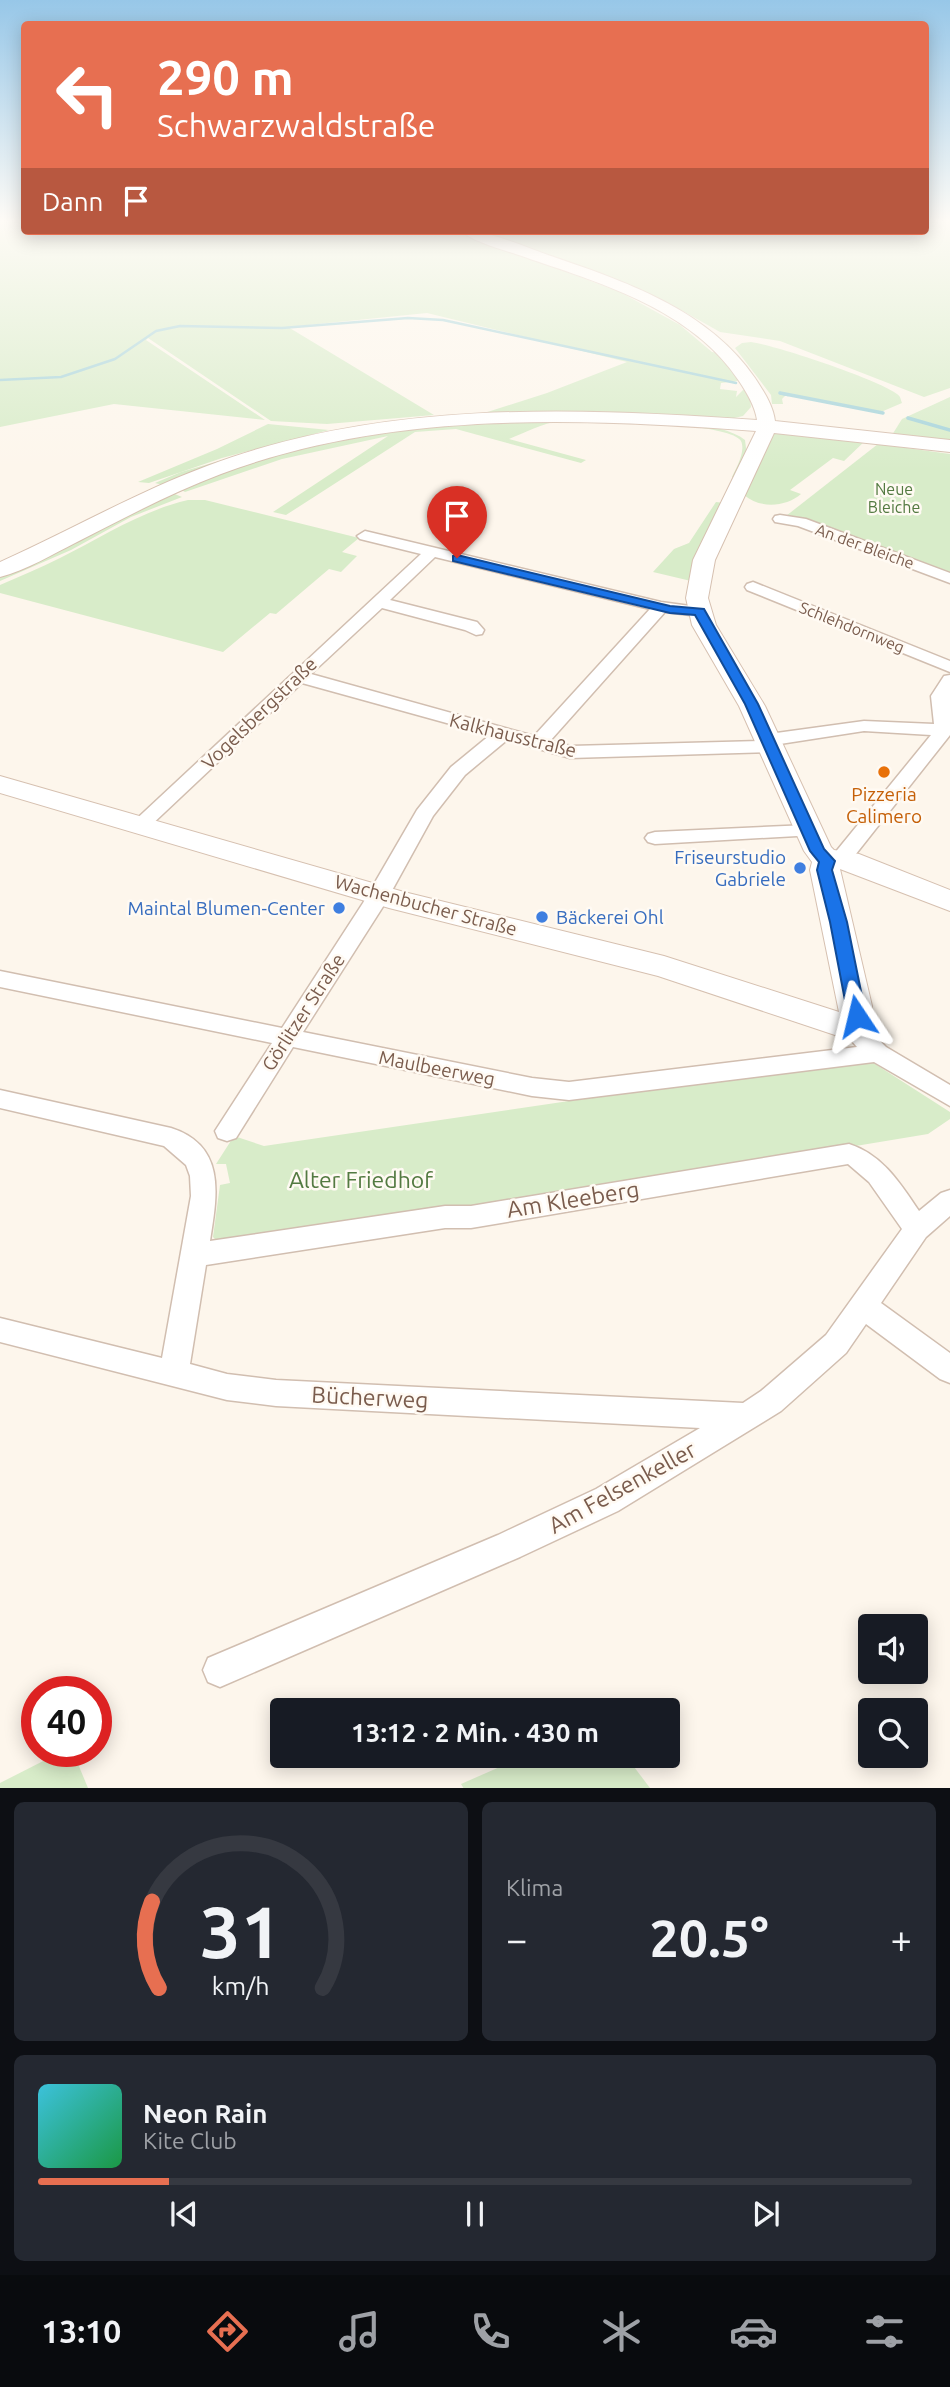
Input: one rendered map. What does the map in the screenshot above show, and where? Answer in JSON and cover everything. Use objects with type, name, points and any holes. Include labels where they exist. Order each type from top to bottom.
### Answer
[{"type":"street","points":[[652,303],[679,316],[732,358],[751,380],[763,439],[703,567],[698,584],[699,611],[770,743],[808,831],[818,851],[834,860],[950,901]]},
{"type":"street","points":[[0,570],[192,478],[245,459],[314,441],[405,426],[480,419],[611,416],[691,421],[724,427],[758,418],[950,446]]},
{"type":"street","name":"An der Bleiche","points":[[780,519],[801,523],[950,578]]},
{"type":"street","points":[[365,536],[661,607],[699,611]]},
{"type":"street","name":"Vogelsbergstraße","points":[[140,825],[432,552]]},
{"type":"street","name":"Schlehdornweg","points":[[754,587],[950,667]]},
{"type":"street","points":[[377,602],[471,626],[477,630]]},
{"type":"street","points":[[537,744],[661,607]]},
{"type":"street","name":"Kalkhausstraße","points":[[301,677],[537,744],[581,753],[770,743],[864,726],[947,730]]},
{"type":"street","points":[[950,680],[940,696],[947,730],[825,870],[856,1006],[857,1016],[850,1025],[878,1053],[950,1097]]},
{"type":"street","name":"Görlitzer Straße","points":[[227,1130],[373,905],[411,834],[440,792],[458,771],[503,734]]},
{"type":"street","name":"Wachenbucher Straße","points":[[0,784],[378,894],[664,967],[834,1025],[850,1025]]},
{"type":"street","points":[[655,838],[808,831]]},
{"type":"street","name":"Maulbeerweg","points":[[0,979],[532,1087],[569,1091],[878,1053]]},
{"type":"street","points":[[0,1099],[150,1132],[183,1145],[197,1160],[204,1189],[174,1373]]},
{"type":"street","name":"Am Kleeberg","points":[[194,1255],[445,1217],[471,1217],[849,1154],[858,1156],[874,1170],[917,1229]]},
{"type":"street","name":"Am Felsenkeller","points":[[220,1670],[509,1546],[607,1500],[772,1401],[836,1344],[917,1229],[950,1201]]},
{"type":"street","points":[[863,1306],[950,1370]]},
{"type":"street","name":"Bücherweg","points":[[0,1330],[227,1387],[276,1392],[747,1417]]},
{"type":"green space","points":[[0,303],[641,303],[680,325],[712,352],[718,353],[732,368],[738,381],[721,383],[720,389],[737,391],[736,397],[743,390],[749,389],[751,407],[743,416],[730,419],[514,415],[332,436],[167,486],[155,483],[181,472],[291,440],[363,425],[478,415],[547,393],[627,362],[427,313],[288,327],[434,415],[327,424],[271,421],[148,338],[146,340],[265,420],[114,404],[0,427]]},
{"type":"green space","points":[[669,303],[950,303],[950,388],[924,397],[780,341],[720,332]]},
{"type":"green space","points":[[751,342],[803,356],[870,380],[897,394],[902,403],[881,412],[786,395],[782,399],[783,404],[772,404],[771,395],[735,348],[742,343]]},
{"type":"green space","points":[[950,397],[950,444],[892,435],[902,419]]},
{"type":"green space","points":[[603,418],[684,422],[709,426],[745,440],[747,456],[738,478],[732,477],[740,460],[742,445],[741,441],[731,435],[656,423],[560,421],[509,439],[586,460],[581,463],[456,429],[415,432],[286,515],[273,512],[388,436],[282,459],[185,492],[178,488],[272,457],[366,436],[463,424]]},
{"type":"green space","points":[[268,424],[329,430],[222,458],[149,483],[138,482],[217,449]]},
{"type":"green space","points":[[771,434],[866,440],[844,461],[833,458],[790,490],[801,494],[788,502],[773,505],[750,500],[744,495]]},
{"type":"green space","name":"Neue Bleiche","points":[[878,444],[950,454],[950,574],[786,516]]},
{"type":"green space","points":[[170,492],[182,497],[131,517],[71,550],[0,581],[0,574]]},
{"type":"green space","points":[[188,500],[205,500],[359,538],[342,552],[357,556],[341,572],[329,569],[276,614],[270,613],[223,652],[0,593],[0,585],[138,518]]},
{"type":"green space","points":[[716,502],[725,503],[691,581],[653,572],[674,549],[689,543]]},
{"type":"green space","name":"Alter Friedhof","points":[[872,1062],[950,1112],[950,1119],[928,1134],[483,1208],[222,1246],[213,1237],[220,1185],[230,1183],[226,1164],[216,1164],[234,1136],[264,1146],[569,1101]]},
{"type":"green space","points":[[31,1767],[79,1767],[88,1788],[0,1788],[0,1783]]},
{"type":"green space","points":[[497,1768],[635,1768],[650,1788],[463,1788],[461,1784]]},
{"type":"waterway","points":[[0,380],[61,377],[115,359],[156,331],[180,326],[282,328],[408,318],[443,320],[736,383]]},
{"type":"waterway","points":[[788,395],[780,393],[883,413]]},
{"type":"waterway","points":[[908,418],[950,430]]},
{"type":"place","name":"Pizzeria Calimero","points":[[884,772]]},
{"type":"place","name":"Friseurstudio Gabriele","points":[[800,868]]},
{"type":"place","name":"Maintal Blumen-Center","points":[[339,908]]},
{"type":"place","name":"Bäckerei Ohl","points":[[542,917]]},
{"type":"route","points":[[457,558],[670,609],[699,611],[752,704],[818,851],[827,861],[825,870],[857,1016]]}]
